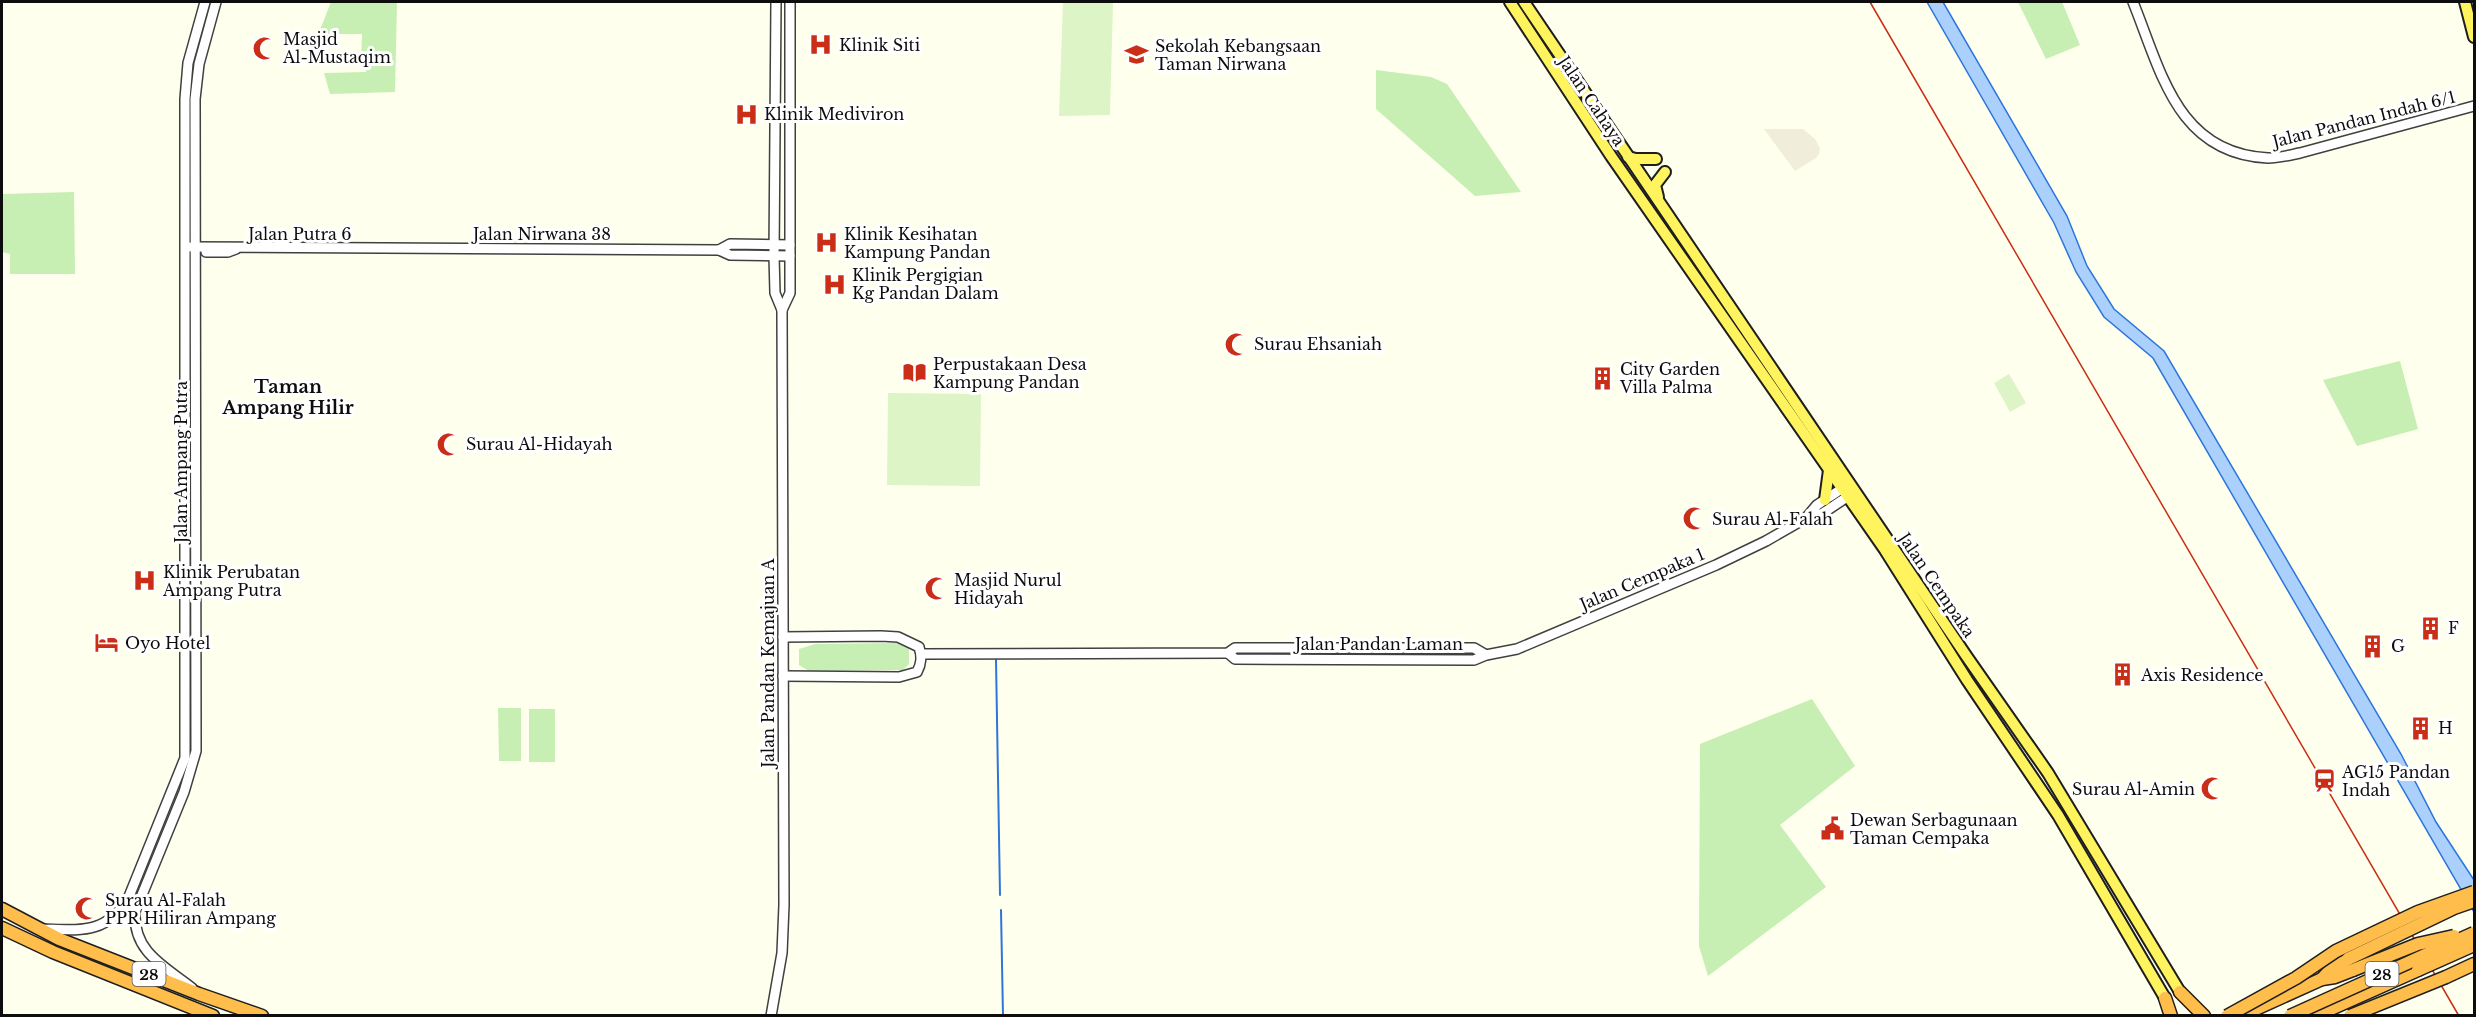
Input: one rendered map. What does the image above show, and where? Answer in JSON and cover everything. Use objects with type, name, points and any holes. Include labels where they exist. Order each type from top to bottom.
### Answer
[{"type":"highway","points":[[2227,1016],[2295,978],[2336,951],[2418,912],[2475,892]]},
{"type":"highway","points":[[2351,964],[2454,908],[2475,901]]},
{"type":"highway","name":"28","points":[[2,909],[37,929],[199,994],[262,1016]]},
{"type":"highway","name":"28","points":[[2,928],[52,952],[213,1016]]},
{"type":"highway","name":"28","points":[[2289,1016],[2475,932]]},
{"type":"highway","points":[[2240,1016],[2322,979],[2331,969],[2418,944],[2475,932]]},
{"type":"highway","name":"28","points":[[2315,1016],[2475,945]]},
{"type":"highway","points":[[2350,1016],[2475,964]]},
{"type":"highway","points":[[2180,992],[2192,1016]]},
{"type":"highway","points":[[2180,992],[2204,1016]]},
{"type":"highway","points":[[2165,998],[2171,1016]]},
{"type":"main road","name":"Jalan Cahaya","points":[[1510,2],[1652,215]]},
{"type":"main road","name":"Jalan Cahaya","points":[[1524,2],[1658,201]]},
{"type":"main road","points":[[2465,2],[2475,37]]},
{"type":"main road","points":[[1611,156],[1628,171],[1639,175],[1638,183],[1652,215]]},
{"type":"main road","points":[[1628,157],[1656,159]]},
{"type":"main road","points":[[1658,201],[1655,185],[1665,172]]},
{"type":"main road","name":"Jalan Cempaka","points":[[1658,201],[1849,490],[2048,773],[2180,992]]},
{"type":"main road","name":"Jalan Cempaka","points":[[1652,215],[1829,470],[1849,490],[1967,680],[2058,815],[2165,998]]},
{"type":"main road","points":[[1825,500],[1829,470]]},
{"type":"street","name":"Jalan Ampang Putra","points":[[37,929],[89,929],[102,926],[121,910],[128,899],[160,824],[185,758],[185,99],[188,63],[205,2]]},
{"type":"street","name":"Jalan Ampang Putra","points":[[199,994],[143,948],[134,924],[135,912],[184,792],[196,752],[195,99],[199,64],[216,2]]},
{"type":"street","name":"Jalan Pandan Kemajuan A","points":[[771,1016],[783,944],[782,310],[775,293],[774,271],[776,2]]},
{"type":"street","name":"Jalan Pandan Kemajuan A","points":[[782,310],[790,293],[790,2]]},
{"type":"street","name":"Jalan Pandan Indah 6/1","points":[[2133,2],[2170,97],[2189,123],[2203,136],[2224,148],[2245,156],[2271,158],[2300,153],[2475,106]]},
{"type":"street","points":[[760,244],[774,232]]},
{"type":"street","name":"Jalan Nirwana 38","points":[[718,250],[730,244],[790,245]]},
{"type":"street","name":"Jalan Putra 6","points":[[185,249],[227,246],[236,249],[365,249]]},
{"type":"street","name":"Jalan Nirwana 38","points":[[365,249],[718,250],[730,255],[790,256]]},
{"type":"street","points":[[760,255],[771,264],[774,271]]},
{"type":"street","name":"Jalan Cempaka 1","points":[[1806,518],[1825,500],[1849,490]]},
{"type":"street","name":"Jalan Cempaka 1","points":[[1486,655],[1516,649],[1673,584],[1766,541],[1806,518],[1823,513],[1849,490]]},
{"type":"street","points":[[783,637],[881,636],[898,638],[919,646],[921,654],[921,665],[917,672],[899,677],[783,676]]},
{"type":"street","name":"Jalan Pandan Laman","points":[[921,654],[1228,653],[1235,659],[1474,660],[1486,655]]},
{"type":"green space","points":[[331,2],[397,2],[395,92],[330,94],[324,73],[366,72],[367,62],[357,62],[357,59],[361,59],[362,34],[327,34],[320,30]]},
{"type":"green space","points":[[1063,2],[1113,2],[1110,115],[1059,116]]},
{"type":"green space","points":[[2018,2],[2062,2],[2080,45],[2046,59]]},
{"type":"green space","points":[[1376,70],[1431,77],[1447,84],[1521,192],[1475,196],[1376,109]]},
{"type":"green space","points":[[74,192],[75,274],[10,274],[10,254],[2,252],[2,194]]},
{"type":"green space","points":[[2400,361],[2418,429],[2357,446],[2323,380]]},
{"type":"green space","points":[[2009,374],[2026,403],[2010,412],[1994,383]]},
{"type":"green space","points":[[888,393],[981,394],[980,486],[887,485]]},
{"type":"green space","points":[[896,643],[909,649],[909,664],[903,670],[809,671],[799,665],[799,649],[815,644]]},
{"type":"green space","points":[[1812,699],[1855,766],[1780,825],[1826,887],[1708,976],[1699,946],[1700,744]]},
{"type":"green space","points":[[498,708],[521,708],[521,761],[499,761]]},
{"type":"green space","points":[[529,709],[555,709],[555,762],[529,762]]},
{"type":"shaded area","points":[[1764,129],[1803,129],[1815,139],[1820,148],[1819,154],[1795,171]]},
{"type":"water","points":[[1927,2],[1943,2],[2067,216],[2087,266],[2114,309],[2164,351],[2401,754],[2436,822],[2474,880],[2474,912],[2153,358],[2104,317],[2076,272],[2054,223]]},
{"type":"waterway","points":[[996,660],[1000,895]]},
{"type":"waterway","points":[[1001,910],[1003,1016]]},
{"type":"tram line","points":[[1870,2],[2459,1016]]},
{"type":"place","name":"Klinik Siti","points":[[821,45]]},
{"type":"place","name":"Masjid Al-Mustaqim","points":[[265,48]]},
{"type":"place","name":"Sekolah Kebangsaan Taman Nirwana","points":[[1137,55]]},
{"type":"place","name":"Klinik Mediviron","points":[[746,114]]},
{"type":"place","name":"Klinik Kesihatan Kampung Pandan","points":[[826,243]]},
{"type":"place","name":"Klinik Pergigian Kg Pandan Dalam","points":[[834,284]]},
{"type":"place","name":"Surau Ehsaniah","points":[[1236,344]]},
{"type":"place","name":"Perpustakaan Desa Kampung Pandan","points":[[915,373]]},
{"type":"place","name":"City Garden Villa Palma","points":[[1602,378]]},
{"type":"place","name":"Surau Al-Hidayah","points":[[448,444]]},
{"type":"place","name":"Surau Al-Falah","points":[[1694,519]]},
{"type":"place","name":"Klinik Perubatan Ampang Putra","points":[[145,581]]},
{"type":"place","name":"Masjid Nurul Hidayah","points":[[936,589]]},
{"type":"place","name":"F","points":[[2430,628]]},
{"type":"place","name":"Oyo Hotel","points":[[107,643]]},
{"type":"place","name":"G","points":[[2373,646]]},
{"type":"place","name":"Axis Residence","points":[[2123,675]]},
{"type":"place","name":"H","points":[[2420,728]]},
{"type":"place","name":"AG15 Pandan Indah","points":[[2324,781]]},
{"type":"place","name":"Surau Al-Amin","points":[[2213,789]]},
{"type":"place","name":"Dewan Serbagunaan Taman Cempaka","points":[[1832,829]]},
{"type":"place","name":"Surau Al-Falah PPR Hiliran Ampang","points":[[87,909]]},
{"type":"district","name":"Taman Ampang Hilir","points":[[288,397]]}]
